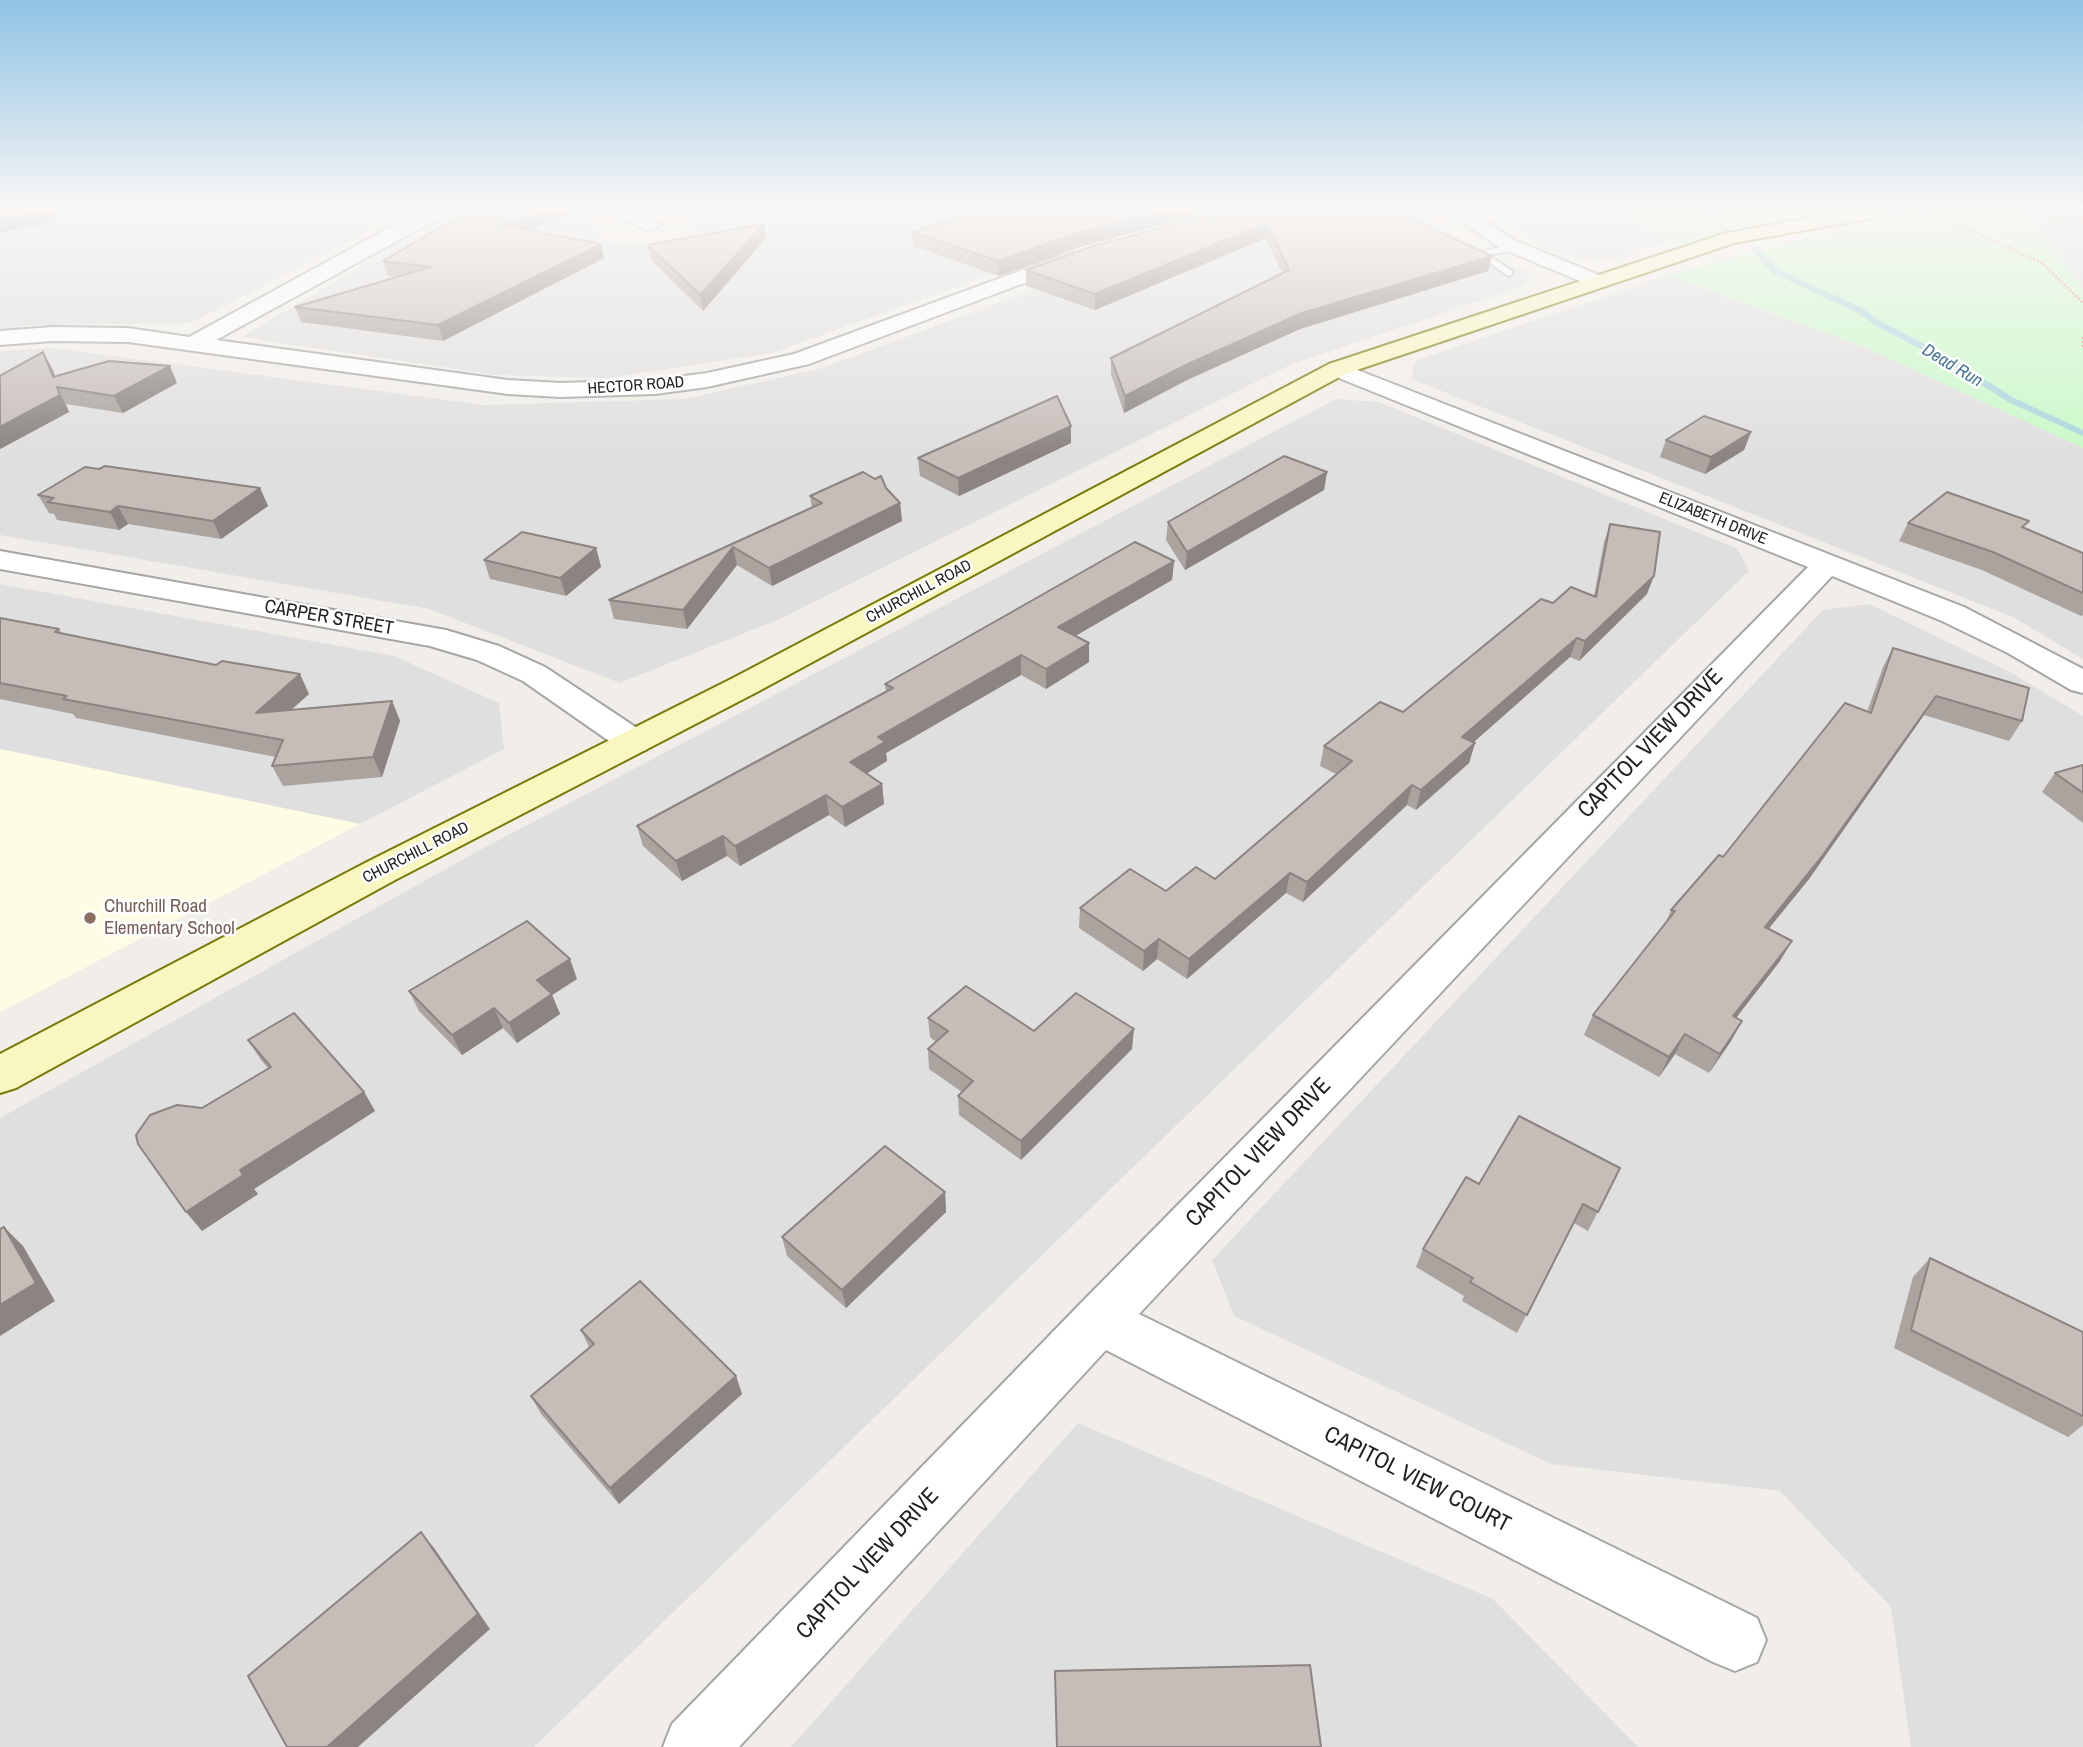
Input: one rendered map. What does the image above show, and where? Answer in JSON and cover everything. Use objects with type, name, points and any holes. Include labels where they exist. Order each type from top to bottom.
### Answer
[{"type":"street","points":[[192,344],[286,293]]},
{"type":"street","name":"HECTOR ROAD","points":[[0,338],[91,333],[508,387],[561,390],[655,387],[707,380],[801,359],[976,293]]},
{"type":"street","name":"CHURCHILL ROAD","points":[[0,1075],[381,871],[634,742],[1337,369],[1567,293]]},
{"type":"street","name":"ELIZABETH DRIVE","points":[[1337,369],[1953,614],[2019,646],[2083,683]]},
{"type":"street","name":"CARPER STREET","points":[[0,560],[435,637],[488,653],[534,674],[634,742]]},
{"type":"street","name":"CAPITOL VIEW DRIVE","points":[[695,1747],[1099,1320],[1827,564]]},
{"type":"street","name":"CAPITOL VIEW COURT","points":[[1099,1320],[1735,1640]]},
{"type":"path","points":[[2083,337],[2083,347]]},
{"type":"shaded area","points":[[0,293],[249,293],[190,323],[30,325],[0,329]]},
{"type":"shaded area","points":[[316,293],[941,293],[772,353],[607,378],[496,375],[241,337]]},
{"type":"shaded area","points":[[1026,293],[1506,293],[1292,364],[780,619],[620,683],[429,609],[0,535],[0,351],[53,348],[484,405],[685,399],[822,368]]},
{"type":"shaded area","points":[[1617,293],[1716,293],[1864,347],[2083,448],[2083,659],[2013,617],[1411,379],[1415,361]]},
{"type":"shaded area","points":[[1336,399],[1379,402],[1738,549],[1749,571],[534,1747],[0,1747],[0,1118],[478,851]]},
{"type":"shaded area","points":[[0,584],[394,656],[499,703],[504,749],[360,824],[0,749]]},
{"type":"shaded area","points":[[1869,604],[2010,672],[2083,716],[2083,1747],[1911,1747],[1891,1607],[1780,1491],[1551,1464],[1234,1316],[1212,1260],[1823,610]]},
{"type":"shaded area","name":"Churchill Road Elementary School","points":[[0,749],[360,824],[0,1012]]},
{"type":"shaded area","points":[[1078,1423],[1493,1599],[1638,1747],[791,1747]]},
{"type":"green space","points":[[1716,293],[2083,293],[2083,448],[1864,347]]},
{"type":"building","points":[[344,293],[503,293],[438,325],[295,307]]},
{"type":"building","points":[[1243,293],[1370,293],[1302,313],[1188,364],[1125,396],[1111,358]]},
{"type":"building","points":[[43,352],[53,377],[109,361],[170,366],[114,396],[57,387],[60,395],[0,427],[0,376]]},
{"type":"building","points":[[1057,396],[1071,426],[958,478],[918,458]]},
{"type":"building","points":[[1704,416],[1751,432],[1711,457],[1666,440]]},
{"type":"building","points":[[1284,456],[1327,472],[1187,552],[1168,522]]},
{"type":"building","points":[[105,466],[260,488],[213,521],[118,506],[110,512],[47,502],[54,498],[38,495],[85,467],[99,469]]},
{"type":"building","points":[[863,472],[875,479],[881,476],[886,488],[900,503],[769,568],[733,547],[683,610],[609,600],[822,503],[810,496]]},
{"type":"building","points":[[1947,492],[2029,521],[2022,527],[2083,553],[2083,593],[1993,552],[1908,523]]},
{"type":"building","points":[[1610,524],[1660,532],[1654,576],[1585,641],[1577,638],[1462,737],[1475,743],[1421,790],[1412,785],[1307,882],[1290,873],[1189,959],[1159,939],[1144,951],[1080,908],[1130,869],[1166,891],[1196,867],[1215,879],[1352,761],[1324,746],[1380,702],[1403,712],[1541,599],[1553,603],[1571,587],[1596,597]]},
{"type":"building","points":[[522,532],[596,548],[560,578],[484,560]]},
{"type":"building","points":[[1135,542],[1174,561],[1058,627],[1089,643],[1046,669],[1021,655],[878,737],[885,742],[850,762],[882,784],[842,807],[826,795],[735,846],[723,836],[676,861],[637,826],[893,688],[885,684]]},
{"type":"building","points":[[0,618],[216,665],[222,661],[300,674],[256,713],[392,701],[373,757],[272,766],[283,740],[63,699],[67,696],[0,683]]},
{"type":"building","points":[[1893,648],[2029,688],[2022,721],[1936,696],[1820,859],[1765,927],[1792,941],[1733,1016],[1742,1021],[1720,1054],[1685,1034],[1669,1057],[1593,1015],[1675,911],[1671,910],[1719,855],[1723,857],[1845,703],[1871,713]]},
{"type":"building","points":[[2083,765],[2083,793],[2055,773]]},
{"type":"building","points":[[527,921],[570,959],[537,980],[552,994],[509,1023],[494,1008],[452,1035],[409,991]]},
{"type":"building","points":[[966,986],[1034,1031],[1076,993],[1134,1029],[1021,1141],[958,1096],[973,1081],[928,1049],[948,1031],[928,1018]]},
{"type":"building","points":[[294,1013],[364,1092],[240,1170],[243,1175],[186,1212],[138,1144],[136,1135],[150,1115],[177,1105],[202,1108],[271,1067],[248,1040]]},
{"type":"building","points":[[1519,1116],[1620,1168],[1598,1212],[1583,1204],[1527,1315],[1470,1282],[1473,1278],[1423,1249],[1466,1177],[1479,1184]]},
{"type":"building","points":[[885,1146],[945,1192],[842,1290],[782,1237]]},
{"type":"building","points":[[4,1227],[36,1283],[0,1305],[0,1229]]},
{"type":"building","points":[[1930,1258],[2083,1332],[2083,1416],[1911,1330]]},
{"type":"building","points":[[640,1281],[736,1376],[610,1488],[531,1396],[594,1344],[581,1330]]},
{"type":"building","points":[[421,1532],[478,1614],[327,1747],[287,1747],[248,1676]]},
{"type":"building","points":[[1310,1665],[1321,1747],[1057,1747],[1055,1671]]},
{"type":"waterway","name":"Dead Run","points":[[1821,293],[1859,310],[1879,324],[1947,359],[2011,400],[2083,433]]},
{"type":"place","name":"Churchill Road Elementary School","points":[[90,918]]}]
